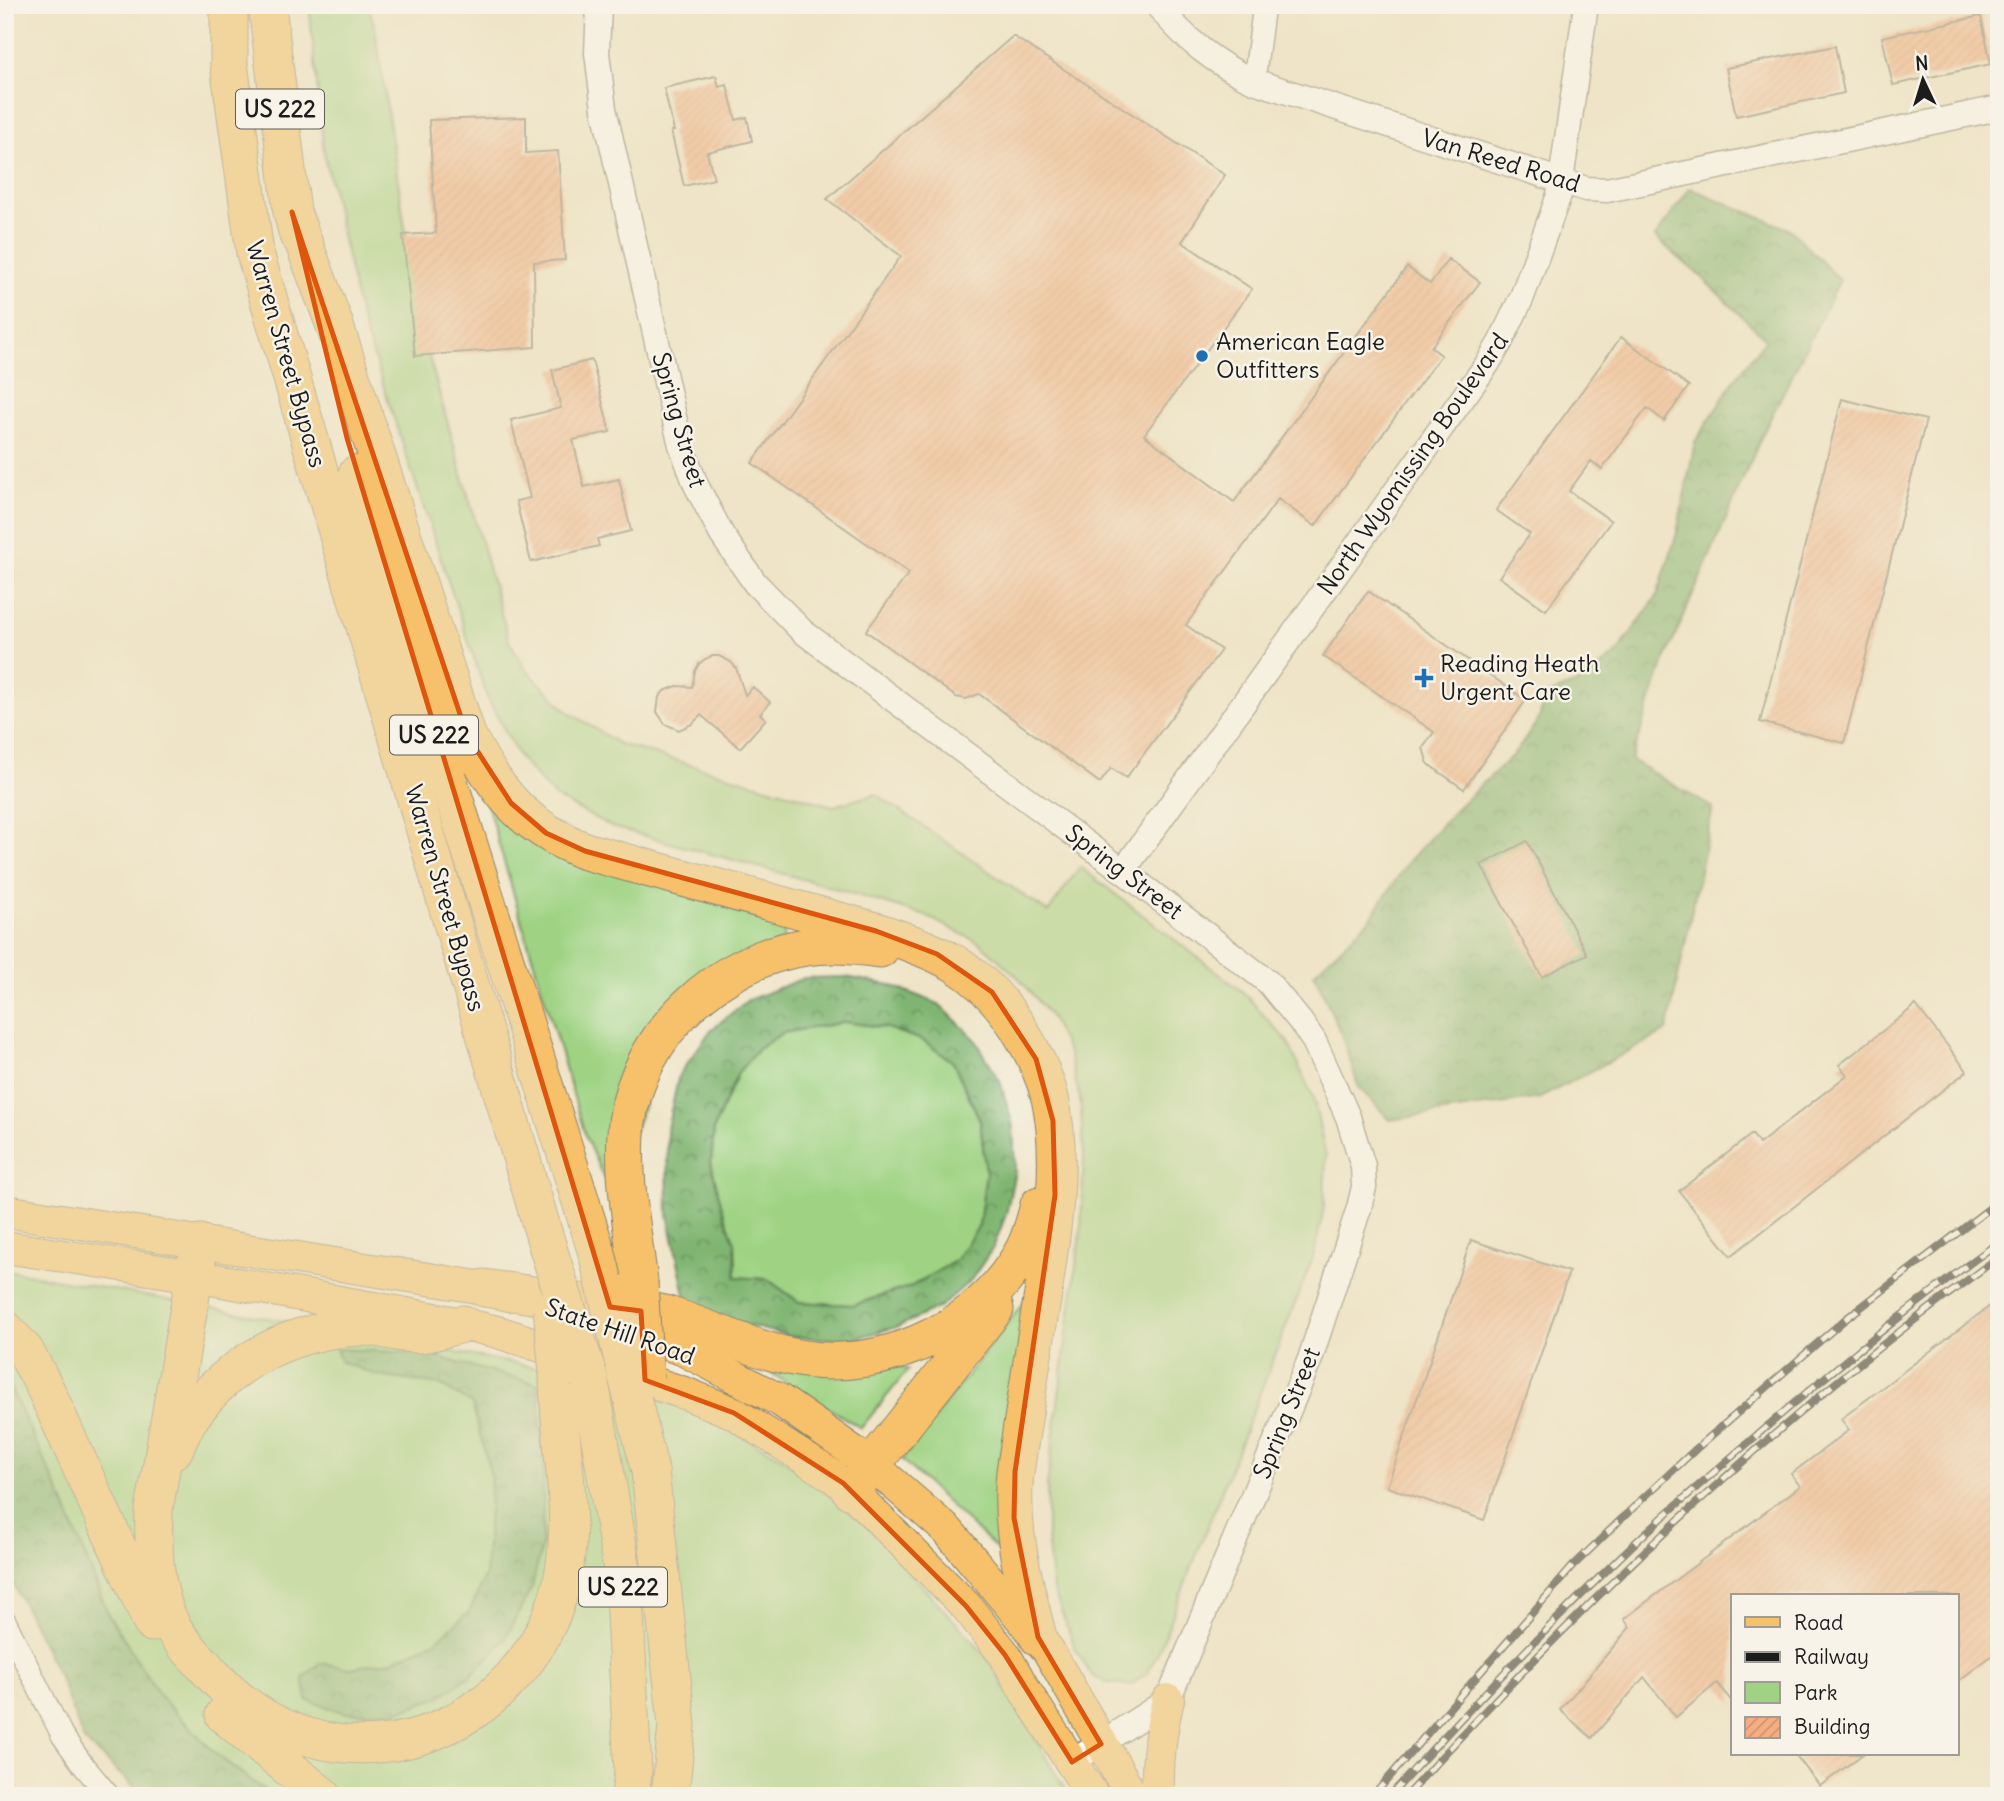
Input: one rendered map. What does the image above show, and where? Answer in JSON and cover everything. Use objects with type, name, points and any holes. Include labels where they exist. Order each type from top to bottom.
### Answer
[{"type":"highway","points":[[221,5],[229,64]]},
{"type":"highway","name":"Warren Street Bypass","points":[[229,5],[229,64],[255,253],[547,1245],[574,1377],[623,1575],[633,1772],[630,1796]]},
{"type":"highway","name":"Warren Street Bypass","points":[[267,5],[292,212],[347,438],[425,705],[597,1253],[650,1471],[677,1725],[670,1796]]},
{"type":"highway","points":[[292,212],[334,323],[467,735],[492,780],[523,815],[546,833],[570,845],[600,856],[876,931],[914,944],[957,965],[992,992],[1008,1012],[1036,1059],[1050,1099],[1055,1195],[1049,1254],[1013,1500],[1019,1563],[1038,1637]]},
{"type":"highway","points":[[484,1288],[666,1315],[782,1354],[820,1361],[862,1359],[897,1351],[952,1326],[991,1295],[1022,1254],[1042,1196],[1045,1176],[1043,1130],[1031,1080],[999,1022],[959,986],[924,964],[882,950],[851,946],[805,947],[781,952],[739,969],[701,994],[684,1009],[644,1066],[632,1101],[626,1140],[639,1282],[650,1471]]},
{"type":"highway","points":[[853,1471],[1021,1277],[1038,1247],[1055,1195]]},
{"type":"highway","points":[[188,1258],[154,1510],[153,1533],[161,1597],[169,1622],[212,1674],[234,1695],[275,1724],[314,1738],[367,1744],[417,1737],[463,1717],[495,1696],[523,1664],[546,1628],[563,1576],[568,1532],[566,1486],[574,1377]]},
{"type":"highway","points":[[142,1600],[138,1559],[139,1499],[188,1258]]},
{"type":"highway","points":[[853,1471],[970,1313]]},
{"type":"highway","points":[[159,1483],[187,1424],[200,1405],[215,1387],[256,1355],[312,1334],[334,1330],[376,1328],[417,1334],[463,1324]]},
{"type":"highway","points":[[5,1329],[25,1351],[39,1376],[142,1600],[181,1673],[211,1704],[323,1796]]},
{"type":"main road","name":"State Hill Road","points":[[5,1212],[498,1332],[687,1394],[734,1413],[853,1471],[948,1531],[1048,1650],[1132,1796]]},
{"type":"main road","name":"State Hill Road","points":[[5,1247],[188,1258],[484,1288],[682,1349],[781,1401],[853,1471],[1005,1655],[1093,1796]]},
{"type":"main road","points":[[1158,1796],[1163,1717],[1168,1700]]},
{"type":"street","name":"Spring Street","points":[[599,5],[597,53],[604,109],[674,417],[696,485],[722,535],[755,583],[802,631],[1268,982],[1314,1041],[1348,1117],[1363,1166],[1364,1187],[1359,1208],[1310,1359],[1168,1700]]},
{"type":"street","name":"Van Reed Road","points":[[1157,5],[1192,43],[1228,69],[1254,81],[1586,189],[1608,190],[1999,108]]},
{"type":"street","points":[[1254,81],[1264,5]]},
{"type":"street","name":"North Wyomissing Boulevard","points":[[1123,871],[1502,341],[1522,297],[1559,195],[1586,5]]},
{"type":"street","points":[[5,1621],[62,1735],[109,1796]]},
{"type":"street","points":[[1072,1762],[1168,1700]]},
{"type":"highlighted area","points":[[292,212],[467,735],[511,803],[546,833],[585,851],[876,931],[937,954],[992,992],[1036,1059],[1053,1121],[1055,1195],[1015,1472],[1014,1518],[1038,1637],[1101,1744],[1072,1762],[1005,1655],[966,1606],[843,1483],[734,1413],[645,1380],[641,1311],[610,1307],[347,438]]},
{"type":"green space","points":[[309,5],[368,5],[375,28],[419,321],[509,641],[526,669],[567,711],[619,744],[833,806],[876,794],[1048,912],[1080,867],[1244,993],[1288,1042],[1313,1097],[1326,1156],[1324,1207],[1314,1255],[1158,1653],[1147,1673],[1131,1685],[1110,1684],[1092,1676],[1076,1650],[1053,1589],[1047,1536],[1047,1486],[1081,1229],[1084,1155],[1080,1099],[1069,1054],[1050,1016],[1019,978],[980,943],[926,916],[821,884],[612,827],[555,797],[520,759],[487,697],[360,316],[324,153]]},
{"type":"green space","points":[[1690,188],[1791,230],[1840,280],[1763,433],[1663,664],[1631,760],[1713,808],[1667,1031],[1540,1098],[1390,1120],[1359,1088],[1341,1034],[1314,973],[1370,919],[1408,862],[1455,810],[1516,752],[1539,719],[1545,696],[1579,682],[1615,655],[1657,596],[1677,533],[1695,442],[1735,379],[1766,339],[1655,237]]},
{"type":"green space","points":[[484,794],[784,921],[784,940],[683,997],[611,1195],[586,1138]]},
{"type":"green space","points":[[846,977],[890,985],[939,1004],[975,1039],[1000,1081],[1013,1126],[1015,1171],[1006,1214],[994,1246],[971,1280],[940,1307],[897,1327],[849,1340],[793,1337],[719,1318],[686,1299],[668,1214],[667,1129],[679,1075],[711,1030],[748,1000],[804,978]],"holes":[[[846,1022],[887,1028],[922,1040],[953,1062],[980,1120],[986,1173],[979,1226],[955,1261],[912,1286],[853,1305],[799,1302],[767,1279],[736,1277],[735,1243],[722,1208],[711,1163],[714,1128],[739,1071],[758,1049],[782,1033]]]},
{"type":"green space","points":[[846,1022],[887,1028],[922,1040],[953,1062],[980,1120],[986,1173],[979,1226],[955,1261],[912,1286],[853,1305],[799,1302],[767,1279],[736,1278],[735,1243],[722,1208],[711,1163],[714,1128],[739,1071],[758,1049],[782,1033]]},
{"type":"green space","points":[[5,1270],[535,1367],[690,1408],[783,1458],[868,1527],[984,1653],[1069,1796],[272,1796],[217,1755],[162,1699],[109,1616],[62,1498],[5,1377]]},
{"type":"green space","points":[[1030,1294],[1003,1555],[902,1460]]},
{"type":"green space","points":[[336,1349],[420,1353],[538,1384],[544,1465],[542,1544],[532,1587],[505,1639],[472,1675],[437,1698],[396,1712],[345,1713],[307,1700],[303,1678],[320,1663],[350,1668],[391,1661],[436,1641],[470,1611],[485,1575],[491,1476],[472,1404],[440,1385],[379,1376],[341,1362]]},
{"type":"green space","points":[[753,1362],[896,1365],[908,1370],[861,1428]]},
{"type":"green space","points":[[5,1377],[62,1498],[109,1616],[162,1699],[217,1755],[272,1796],[144,1796],[84,1741],[61,1681],[5,1567]]},
{"type":"building","points":[[1981,16],[1991,64],[1893,85],[1882,37]]},
{"type":"building","points":[[1013,36],[1225,175],[1182,242],[1252,289],[1144,435],[1234,502],[1407,267],[1430,284],[1448,259],[1480,282],[1431,347],[1441,355],[1315,526],[1278,499],[1186,625],[1221,650],[1126,778],[1111,768],[1100,783],[979,694],[966,699],[956,697],[866,631],[909,573],[752,463],[901,256],[827,199]]},
{"type":"building","points":[[1835,46],[1844,93],[1736,116],[1726,68]]},
{"type":"building","points":[[716,76],[719,87],[727,85],[736,120],[747,117],[752,141],[707,152],[714,179],[684,186],[664,88]]},
{"type":"building","points":[[526,117],[526,153],[558,151],[565,260],[534,262],[535,347],[415,356],[403,235],[436,233],[429,120]]},
{"type":"building","points":[[1621,337],[1689,386],[1664,421],[1647,408],[1602,469],[1591,461],[1569,491],[1611,521],[1546,610],[1499,577],[1530,534],[1496,510]]},
{"type":"building","points":[[592,360],[610,432],[573,440],[584,487],[619,479],[631,531],[597,539],[599,546],[531,562],[516,501],[530,498],[511,420],[561,408],[552,370]]},
{"type":"building","points":[[1842,399],[1926,420],[1844,743],[1760,722]]},
{"type":"building","name":"Reading Heath Urgent Care","points":[[1368,591],[1526,700],[1464,789],[1428,764],[1423,748],[1434,732],[1323,656]]},
{"type":"building","points":[[712,656],[719,656],[731,662],[736,668],[745,695],[753,687],[770,702],[760,714],[766,719],[740,748],[701,715],[692,724],[679,730],[665,724],[657,712],[659,697],[664,691],[677,686],[692,687],[699,664]]},
{"type":"building","points":[[1527,841],[1587,954],[1542,977],[1481,865]]},
{"type":"building","points":[[1916,1005],[1967,1071],[1731,1256],[1679,1191],[1752,1134],[1759,1144],[1847,1075],[1839,1065]]},
{"type":"building","points":[[1471,1240],[1569,1272],[1484,1520],[1387,1487]]},
{"type":"building","points":[[1999,1299],[1999,1650],[1958,1681],[1958,1594],[1731,1594],[1731,1700],[1717,1683],[1676,1717],[1644,1677],[1592,1738],[1560,1710],[1630,1627],[1624,1619],[1800,1486],[1791,1474],[1849,1430],[1841,1419]]},
{"type":"building","points":[[1797,1756],[1860,1756],[1820,1786]]},
{"type":"railway","points":[[1373,1796],[1573,1566],[1639,1502],[1843,1321],[1999,1201]]},
{"type":"railway","points":[[1390,1796],[1523,1654],[1653,1526],[1832,1372],[1999,1242]]},
{"type":"railway","points":[[1406,1796],[1544,1650],[1688,1511],[1840,1379],[1999,1257]]},
{"type":"place","name":"American Eagle Outfitters","points":[[1202,356]]},
{"type":"place","name":"Reading Heath Urgent Care","points":[[1424,678]]}]
